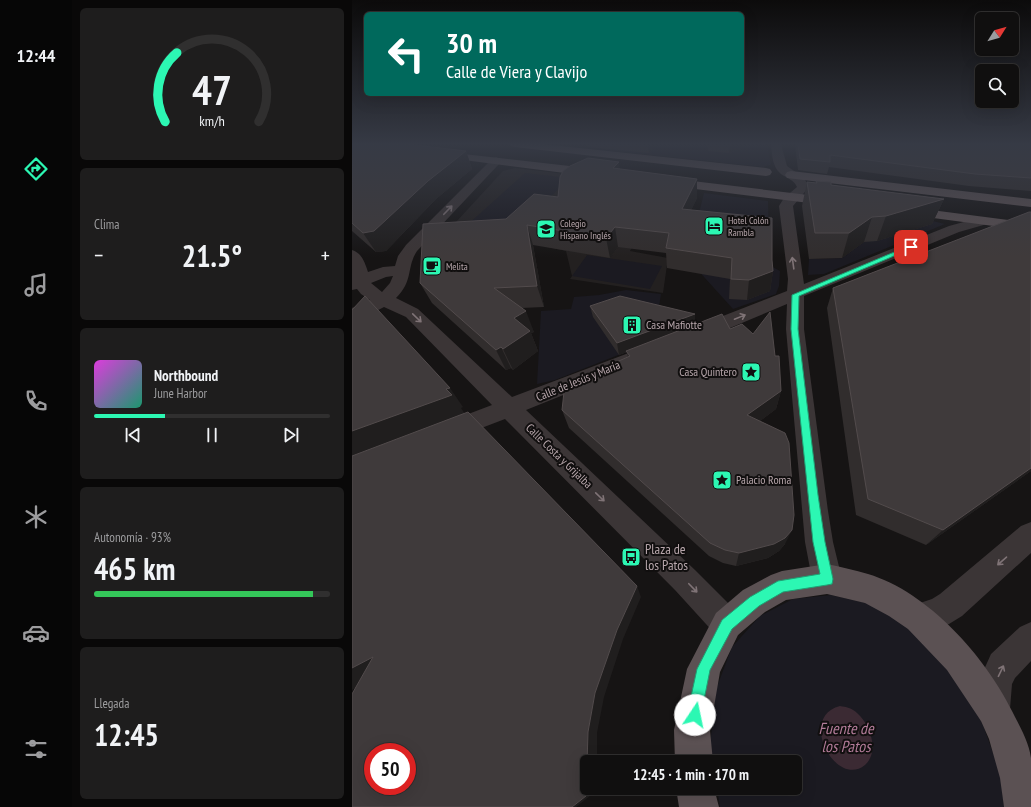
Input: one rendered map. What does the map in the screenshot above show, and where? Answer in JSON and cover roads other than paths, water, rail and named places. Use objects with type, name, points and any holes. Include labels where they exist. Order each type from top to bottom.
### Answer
[{"type":"main road","points":[[667,182],[850,204]]},
{"type":"main road","points":[[848,182],[1031,203]]},
{"type":"main road","points":[[896,210],[1031,227]]},
{"type":"main road","points":[[693,755],[692,730],[704,669],[727,624],[754,601],[782,586],[827,579],[869,589],[900,605],[918,618],[959,658],[993,708],[1006,737],[1025,788]]},
{"type":"street","points":[[352,315],[377,304],[399,283],[402,265],[418,242],[476,182]]},
{"type":"street","points":[[801,182],[802,187],[800,191],[792,197],[786,206],[796,279],[794,329],[819,542],[827,579]]},
{"type":"street","points":[[684,339],[954,229],[982,221]]},
{"type":"street","points":[[356,271],[383,272],[402,265]]},
{"type":"street","name":"Calle Costa y Grijalba","points":[[356,271],[369,292],[412,313],[679,574],[727,624]]},
{"type":"street","name":"Calle de Jesús y María","points":[[433,438],[655,350]]},
{"type":"street","points":[[918,618],[938,613],[951,605],[1031,535]]},
{"type":"street","points":[[993,708],[995,683],[1003,666],[1031,638]]},
{"type":"water","name":"Fuente de los Patos","points":[[840,706],[847,707],[855,711],[862,718],[872,738],[872,753],[869,759],[865,765],[854,770],[843,767],[833,760],[826,749],[821,736],[822,723],[828,713]]},
{"type":"place","name":"Hotel Colón Rambla","points":[[714,226]]},
{"type":"place","name":"Colegio Hispano Inglés","points":[[546,229]]},
{"type":"place","name":"Melita","points":[[432,266]]},
{"type":"place","name":"Casa Mafiotte","points":[[632,325]]},
{"type":"place","name":"Casa Quintero","points":[[751,372]]},
{"type":"place","name":"Palacio Roma","points":[[722,480]]},
{"type":"place","name":"Plaza de los Patos","points":[[631,557]]}]
